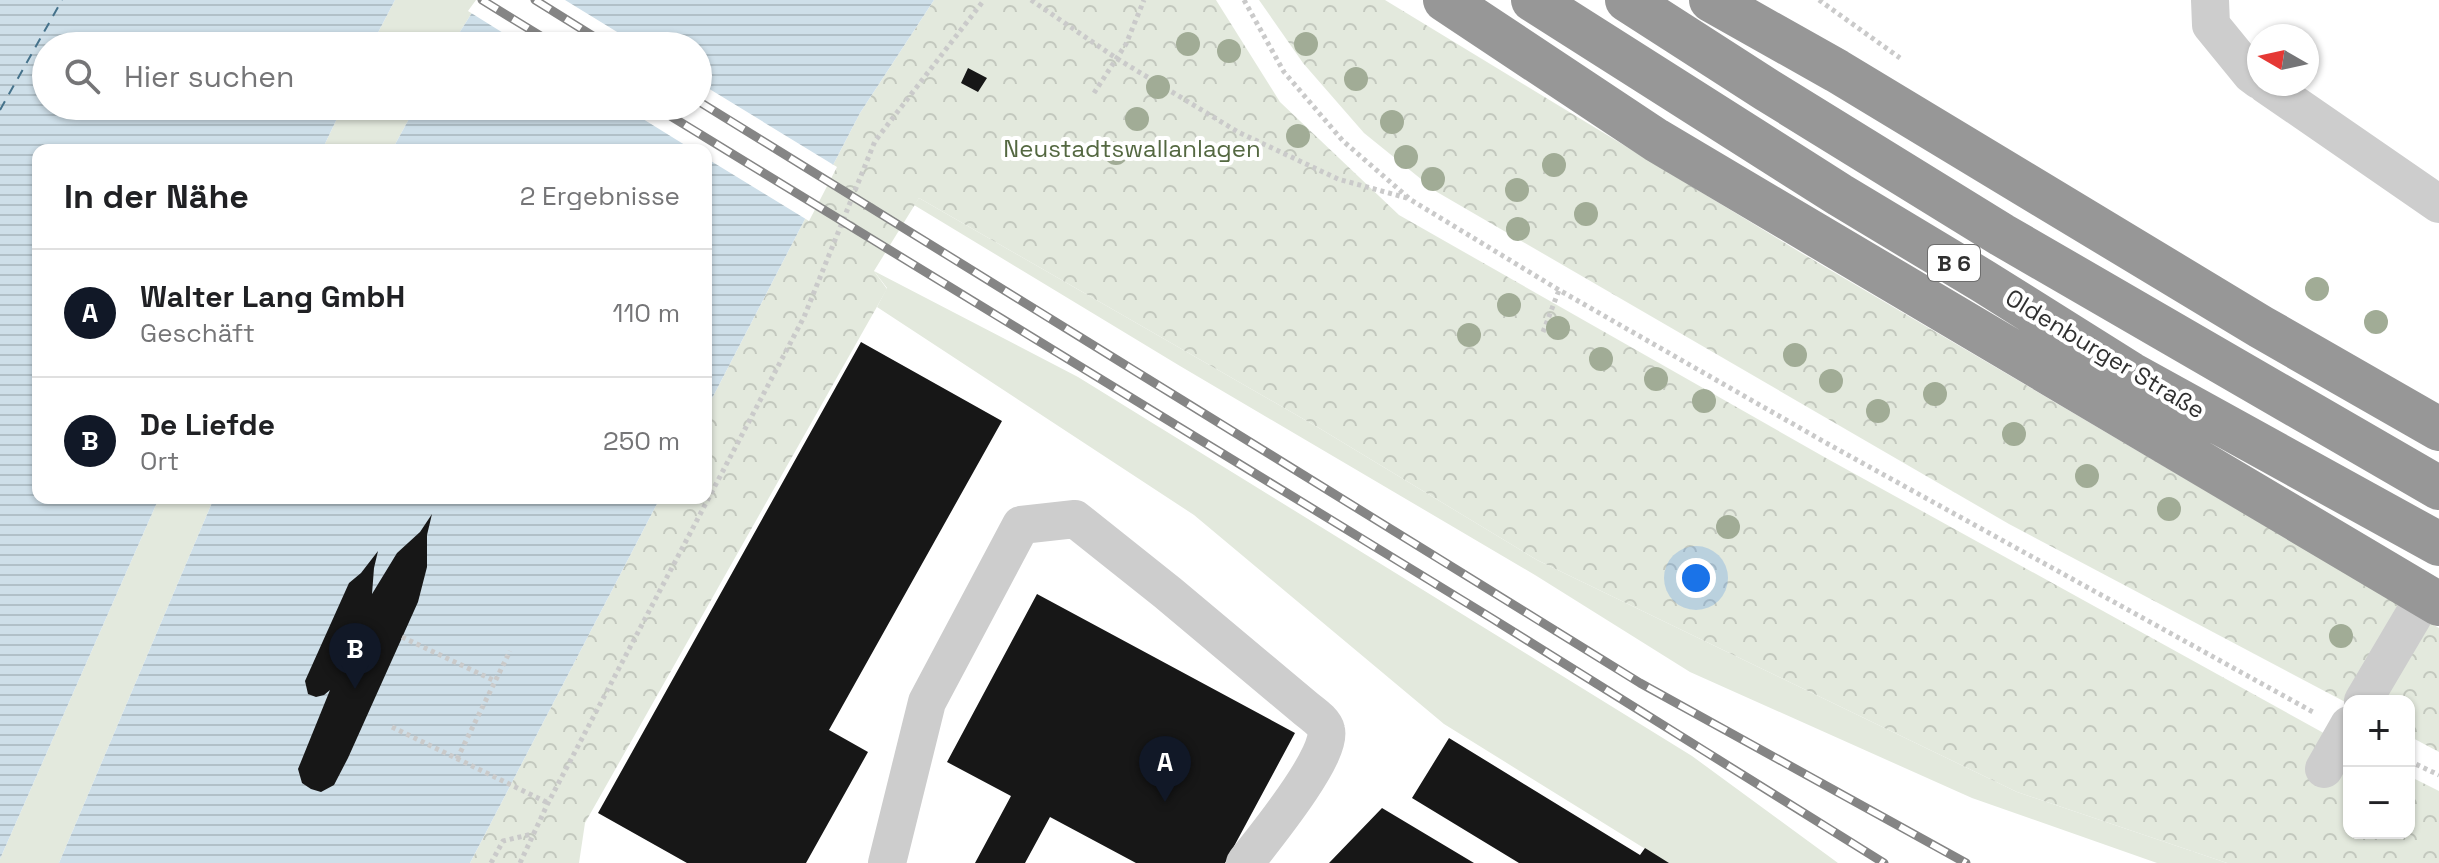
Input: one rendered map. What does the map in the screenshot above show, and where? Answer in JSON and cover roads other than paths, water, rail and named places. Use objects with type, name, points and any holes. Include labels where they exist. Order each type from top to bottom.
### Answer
[{"type":"highway","points":[[1445,0],[1656,140],[2434,599]]},
{"type":"highway","name":"Oldenburger Straße","points":[[1533,0],[1840,195],[2131,374],[2439,544]]},
{"type":"highway","name":"Oldenburger Straße","points":[[1627,0],[2002,235],[2423,479]]},
{"type":"highway","points":[[1711,0],[1837,71],[2261,327],[2439,429]]},
{"type":"street","points":[[2210,0],[2211,25],[2247,69]]},
{"type":"street","points":[[2282,96],[2439,204]]},
{"type":"street","points":[[887,863],[927,702],[1021,525],[1075,519],[1179,602],[1323,724],[1327,731],[1326,742],[1300,791],[1245,863]]},
{"type":"street","points":[[2369,695],[2434,599]]},
{"type":"street","points":[[2324,769],[2343,736]]},
{"type":"railway","points":[[482,0],[534,32]]},
{"type":"railway","points":[[535,0],[586,32]]},
{"type":"railway","points":[[712,110],[1640,683],[1966,863]]},
{"type":"railway","points":[[677,120],[1493,619],[1884,863]]},
{"type":"place","name":"De Liefde","points":[[355,689]]},
{"type":"place","name":"Walter Lang GmbH","points":[[1165,802]]},
{"type":"park label","name":"Neustadtswallanlagen","points":[[1132,149]]}]
